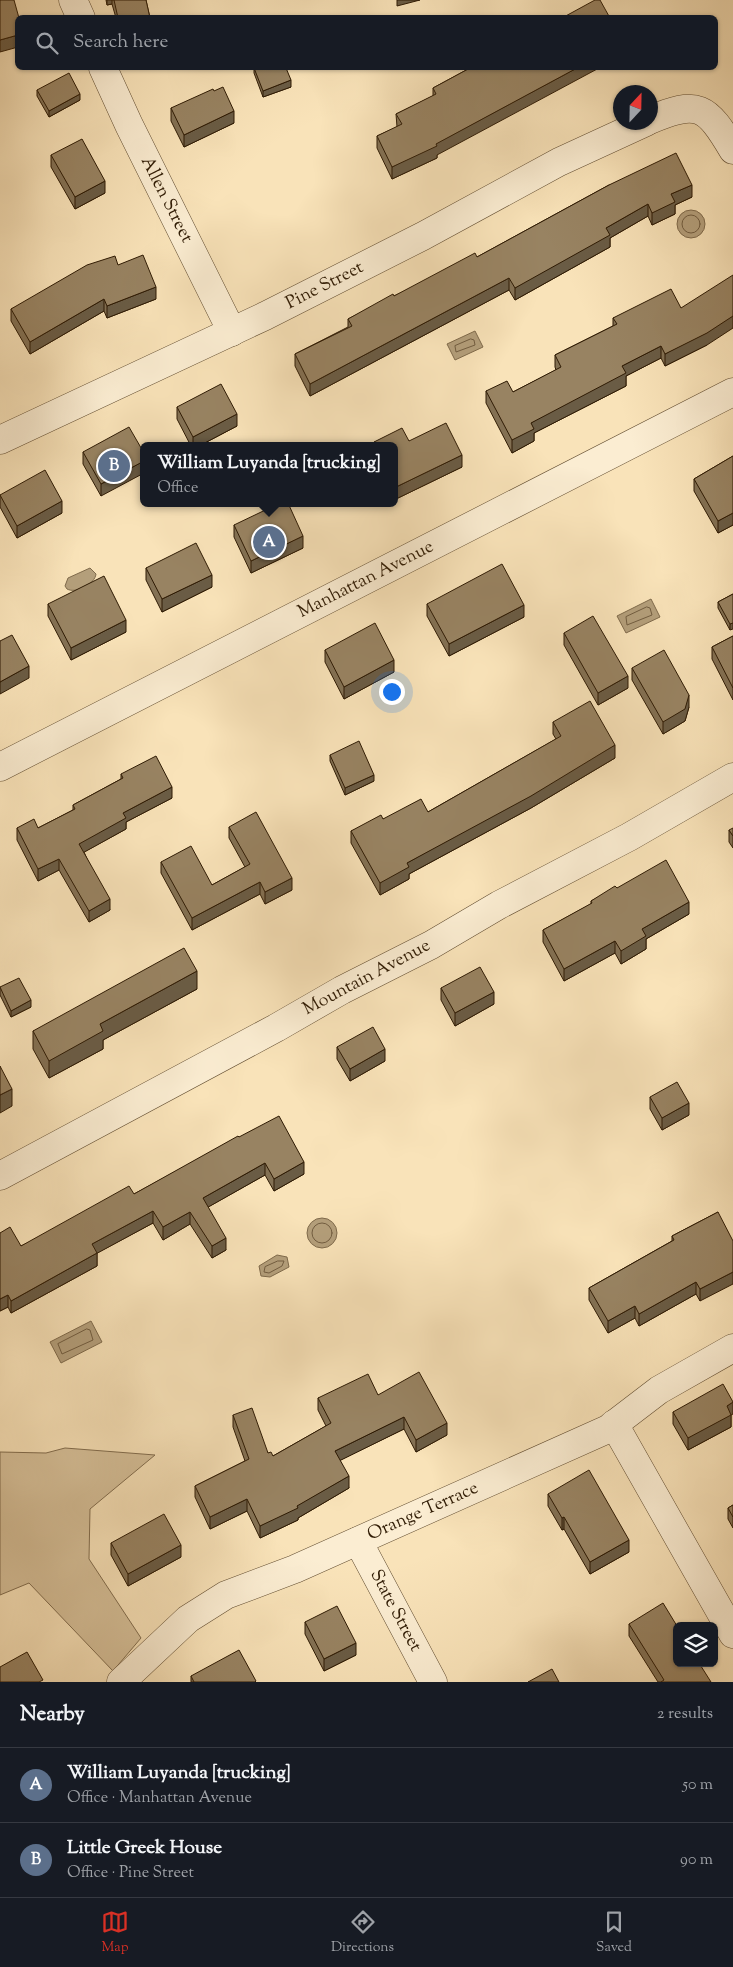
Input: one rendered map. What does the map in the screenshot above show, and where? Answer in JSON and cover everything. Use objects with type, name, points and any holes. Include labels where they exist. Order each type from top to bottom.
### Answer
[{"type":"street","points":[[73,0],[80,15]]},
{"type":"street","name":"Allen Street","points":[[104,70],[129,125],[232,332]]},
{"type":"street","points":[[658,117],[676,109],[689,108],[702,112],[714,120],[733,150]]},
{"type":"street","name":"Pine Street","points":[[0,440],[232,332],[423,236],[559,162],[629,130]]},
{"type":"street","name":"Manhattan Avenue","points":[[0,767],[733,392]]},
{"type":"street","name":"Mountain Avenue","points":[[0,1176],[276,1028],[342,990],[431,945],[733,777]]},
{"type":"street","name":"Orange Terrace","points":[[121,1682],[188,1620],[226,1595],[295,1570],[614,1424],[659,1390],[733,1348]]},
{"type":"street","points":[[614,1424],[733,1634]]},
{"type":"street","name":"State Street","points":[[358,1541],[433,1682]]},
{"type":"shaded area","points":[[65,1448],[155,1455],[90,1509],[89,1559],[141,1638],[113,1671],[29,1583],[0,1595],[0,1452],[46,1453]]},
{"type":"water","points":[[691,210],[701,214],[705,224],[701,234],[691,238],[681,234],[677,224],[681,214]]},
{"type":"water","points":[[475,331],[483,347],[455,360],[447,344]]},
{"type":"water","points":[[90,568],[96,574],[89,584],[80,589],[67,589],[65,586],[68,578]]},
{"type":"water","points":[[651,599],[660,617],[626,633],[617,616]]},
{"type":"water","points":[[322,1218],[333,1222],[337,1233],[333,1244],[322,1248],[311,1244],[307,1233],[311,1222]]},
{"type":"water","points":[[277,1255],[287,1257],[289,1267],[270,1277],[261,1276],[259,1266]]},
{"type":"water","points":[[91,1321],[102,1342],[61,1363],[50,1342]]},
{"type":"building","points":[[0,0],[14,0],[18,15],[15,15],[15,36],[0,40]]},
{"type":"building","points":[[114,0],[146,0],[149,15],[117,15]]},
{"type":"building","points":[[595,0],[600,0],[608,15],[568,15]]},
{"type":"building","points":[[255,70],[287,70],[291,80],[263,91]]},
{"type":"building","points":[[466,70],[573,70],[436,144],[437,146],[392,167],[377,136],[402,124],[396,114],[436,94],[433,88]]},
{"type":"building","points":[[69,73],[80,94],[49,111],[37,90]]},
{"type":"building","points":[[223,87],[234,111],[184,135],[171,108],[213,89],[214,91]]},
{"type":"building","points":[[82,139],[105,181],[75,197],[51,155]]},
{"type":"building","points":[[676,153],[692,185],[671,194],[675,202],[652,213],[648,204],[606,228],[610,235],[515,288],[509,278],[310,384],[295,354],[352,326],[348,319],[475,253],[477,257],[609,185]]},
{"type":"building","points":[[143,255],[156,287],[107,306],[104,299],[30,342],[11,309],[87,265],[115,256],[118,265]]},
{"type":"building","points":[[733,275],[733,316],[707,333],[665,354],[661,346],[622,366],[626,373],[531,423],[534,429],[512,440],[486,391],[507,381],[513,392],[561,367],[555,355],[617,324],[613,318],[671,289],[681,308]]},
{"type":"building","points":[[221,384],[237,414],[193,437],[177,407]]},
{"type":"building","points":[[446,423],[462,455],[398,486],[398,442],[374,442],[402,428],[409,441]]},
{"type":"building","points":[[129,427],[140,446],[140,463],[101,484],[83,452]]},
{"type":"building","points":[[733,456],[733,513],[718,521],[694,479]]},
{"type":"building","points":[[45,470],[62,501],[17,526],[0,495]]},
{"type":"building","points":[[272,507],[290,507],[303,536],[251,561],[234,525]]},
{"type":"building","points":[[196,543],[212,575],[162,599],[146,568]]},
{"type":"building","points":[[502,564],[524,605],[449,644],[427,604]]},
{"type":"building","points":[[104,576],[126,620],[71,648],[48,604]]},
{"type":"building","points":[[733,594],[733,623],[730,624],[718,602]]},
{"type":"building","points":[[593,616],[628,676],[598,693],[564,633]]},
{"type":"building","points":[[375,623],[394,660],[344,687],[325,650]]},
{"type":"building","points":[[12,635],[29,666],[0,682],[0,641]]},
{"type":"building","points":[[733,636],[733,688],[712,647]]},
{"type":"building","points":[[664,650],[689,695],[685,709],[663,722],[632,668]]},
{"type":"building","points":[[590,701],[615,745],[531,796],[407,863],[409,867],[380,883],[351,831],[381,815],[383,819],[421,799],[428,812],[561,736],[553,722]]},
{"type":"building","points":[[359,741],[374,775],[345,788],[330,755]]},
{"type":"building","points":[[156,756],[172,787],[123,813],[126,818],[79,844],[110,899],[89,911],[59,859],[38,869],[17,828],[34,819],[38,828],[75,809],[73,805],[123,778],[121,774]]},
{"type":"building","points":[[256,812],[292,878],[265,892],[260,882],[192,918],[161,862],[191,846],[212,885],[250,864],[229,827]]},
{"type":"building","points":[[733,828],[733,836],[729,830]]},
{"type":"building","points":[[666,860],[689,902],[642,929],[646,936],[621,951],[615,941],[564,969],[543,930],[592,903],[591,901],[615,886],[617,888]]},
{"type":"building","points":[[184,948],[197,971],[100,1024],[103,1031],[49,1061],[33,1031]]},
{"type":"building","points":[[480,967],[494,992],[455,1013],[441,988]]},
{"type":"building","points":[[19,978],[31,1000],[11,1011],[0,987]]},
{"type":"building","points":[[373,1027],[385,1049],[350,1069],[337,1047]]},
{"type":"building","points":[[0,1066],[12,1089],[0,1095]]},
{"type":"building","points":[[677,1082],[689,1103],[662,1118],[650,1097]]},
{"type":"building","points":[[279,1116],[304,1162],[274,1179],[265,1163],[203,1198],[226,1238],[212,1246],[190,1212],[163,1227],[153,1211],[92,1244],[97,1253],[11,1301],[8,1295],[0,1299],[0,1233],[10,1227],[21,1246],[129,1186],[134,1194],[238,1136]]},
{"type":"building","points":[[718,1212],[733,1241],[733,1272],[700,1289],[696,1282],[639,1314],[635,1306],[608,1321],[589,1288],[674,1240],[672,1236]]},
{"type":"building","points":[[419,1372],[447,1423],[416,1440],[404,1417],[335,1451],[349,1476],[297,1506],[298,1508],[260,1526],[247,1499],[210,1517],[195,1486],[249,1459],[233,1415],[252,1408],[268,1453],[271,1452],[273,1456],[331,1423],[318,1398],[368,1374],[378,1395]]},
{"type":"building","points":[[723,1384],[733,1402],[727,1406],[731,1415],[688,1438],[673,1412]]},
{"type":"building","points":[[589,1470],[629,1540],[590,1562],[564,1517],[562,1518],[548,1494]]},
{"type":"building","points":[[733,1505],[733,1517],[728,1508]]},
{"type":"building","points":[[164,1514],[181,1545],[128,1574],[111,1543]]},
{"type":"building","points":[[663,1603],[675,1622],[673,1622],[673,1667],[702,1667],[711,1682],[661,1682],[664,1680],[629,1624]]},
{"type":"building","points":[[337,1606],[356,1643],[324,1659],[305,1622]]},
{"type":"building","points":[[239,1650],[255,1682],[194,1682],[191,1676]]},
{"type":"building","points":[[27,1652],[43,1680],[39,1682],[0,1682],[0,1667]]},
{"type":"building","points":[[552,1669],[559,1682],[528,1682]]},
{"type":"place","name":"Little Greek House","points":[[114,466]]},
{"type":"place","name":"William Luyanda [trucking]","points":[[269,542]]}]
